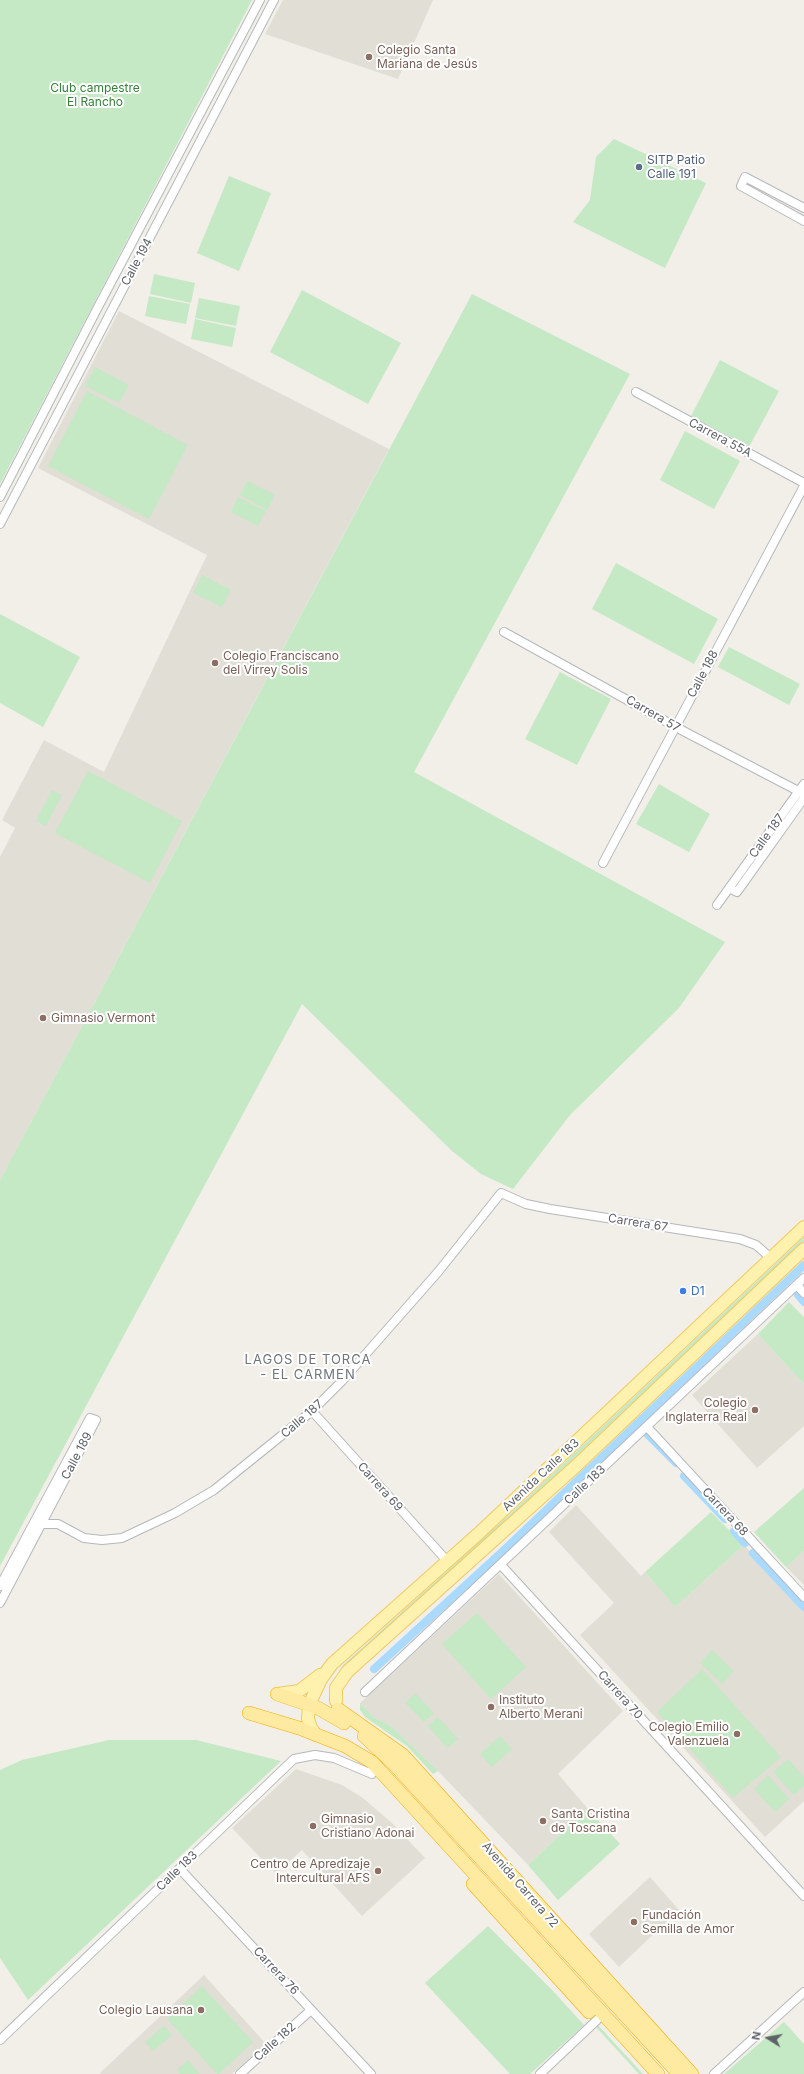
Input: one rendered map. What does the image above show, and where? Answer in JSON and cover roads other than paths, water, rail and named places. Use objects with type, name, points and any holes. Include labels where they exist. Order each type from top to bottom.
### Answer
[{"type":"highway","name":"Avenida Carrera 72","points":[[277,1694],[309,1705],[344,1723],[374,1744],[679,2074]]},
{"type":"highway","points":[[337,1705],[344,1723]]},
{"type":"highway","name":"Avenida Carrera 72","points":[[337,1705],[403,1755],[692,2074]]},
{"type":"highway","name":"Avenida Carrera 72","points":[[249,1713],[345,1746],[372,1762],[658,2074]]},
{"type":"highway","name":"Avenida Carrera 72","points":[[316,1735],[346,1752],[372,1774],[646,2074]]},
{"type":"main road","name":"Avenida Calle 183","points":[[316,1735],[308,1720],[309,1705],[321,1679],[332,1664],[448,1562],[772,1259],[804,1227]]},
{"type":"main road","name":"Avenida Calle 183","points":[[337,1705],[336,1688],[347,1672],[576,1466],[804,1249]]},
{"type":"main road","points":[[277,1694],[289,1694],[304,1689],[332,1664]]},
{"type":"street","name":"Calle 194","points":[[0,497],[96,309],[189,137],[260,0]]},
{"type":"street","name":"Calle 194","points":[[0,524],[274,0]]},
{"type":"street","points":[[804,208],[745,176],[741,186],[804,221]]},
{"type":"street","points":[[788,212],[793,202]]},
{"type":"street","name":"Carrera 55A","points":[[636,392],[804,484]]},
{"type":"street","name":"Calle 188","points":[[603,863],[804,484]]},
{"type":"street","name":"Carrera 57","points":[[504,632],[801,793]]},
{"type":"street","name":"Calle 187","points":[[717,905],[801,793],[804,784]]},
{"type":"street","name":"Calle 187","points":[[729,888],[737,892],[804,798]]},
{"type":"street","name":"Calle 187","points":[[41,1524],[58,1524],[84,1538],[111,1540],[135,1532],[175,1513],[214,1490],[312,1411],[352,1370],[423,1289],[501,1193]]},
{"type":"street","name":"Carrera 67","points":[[501,1193],[526,1204],[550,1209],[740,1239],[756,1245],[772,1259]]},
{"type":"street","name":"Calle 183","points":[[365,1692],[804,1278]]},
{"type":"street","points":[[797,1285],[804,1293]]},
{"type":"street","name":"Carrera 69","points":[[312,1411],[448,1562]]},
{"type":"street","name":"Calle 189","points":[[0,1586],[90,1418],[96,1420],[0,1603]]},
{"type":"street","name":"Carrera 68","points":[[647,1427],[804,1597]]},
{"type":"street","name":"Carrera 70","points":[[501,1564],[804,1896]]},
{"type":"street","name":"Calle 183","points":[[0,2040],[294,1759],[315,1755],[334,1758],[372,1774]]},
{"type":"street","name":"Carrera 76","points":[[180,1869],[371,2074]]},
{"type":"street","points":[[714,2074],[804,1992]]},
{"type":"street","name":"Calle 182","points":[[240,2074],[311,2010]]},
{"type":"street","points":[[540,2074],[597,2020]]},
{"type":"waterway","points":[[374,1669],[503,1551],[804,1265]]},
{"type":"waterway","points":[[798,1295],[804,1302]]},
{"type":"waterway","points":[[648,1435],[676,1463]]},
{"type":"waterway","points":[[684,1476],[725,1519]]},
{"type":"waterway","points":[[734,1531],[745,1543]]},
{"type":"waterway","points":[[753,1553],[804,1607]]},
{"type":"place","name":"Colegio Santa Mariana de Jesús","points":[[369,57]]},
{"type":"place","name":"SITP Patio Calle 191","points":[[639,167]]},
{"type":"place","name":"Colegio Franciscano del Virrey Solis","points":[[215,663]]},
{"type":"place","name":"Gimnasio Vermont","points":[[43,1018]]},
{"type":"place","name":"D1","points":[[683,1291]]},
{"type":"place","name":"Colegio Inglaterra Real","points":[[755,1410]]},
{"type":"place","name":"Instituto Alberto Merani","points":[[491,1707]]},
{"type":"place","name":"Colegio Emilio Valenzuela","points":[[737,1734]]},
{"type":"place","name":"Santa Cristina de Toscana","points":[[543,1821]]},
{"type":"place","name":"Gimnasio Cristiano Adonai","points":[[313,1826]]},
{"type":"place","name":"Centro de Apredizaje Intercultural AFS","points":[[378,1871]]},
{"type":"place","name":"Fundación Semilla de Amor","points":[[634,1922]]},
{"type":"place","name":"Colegio Lausana","points":[[201,2010]]},
{"type":"district","name":"LAGOS DE TORCA - EL CARMEN","points":[[308,1368]]},
{"type":"park label","name":"Club campestre El Rancho","points":[[95,95]]}]
